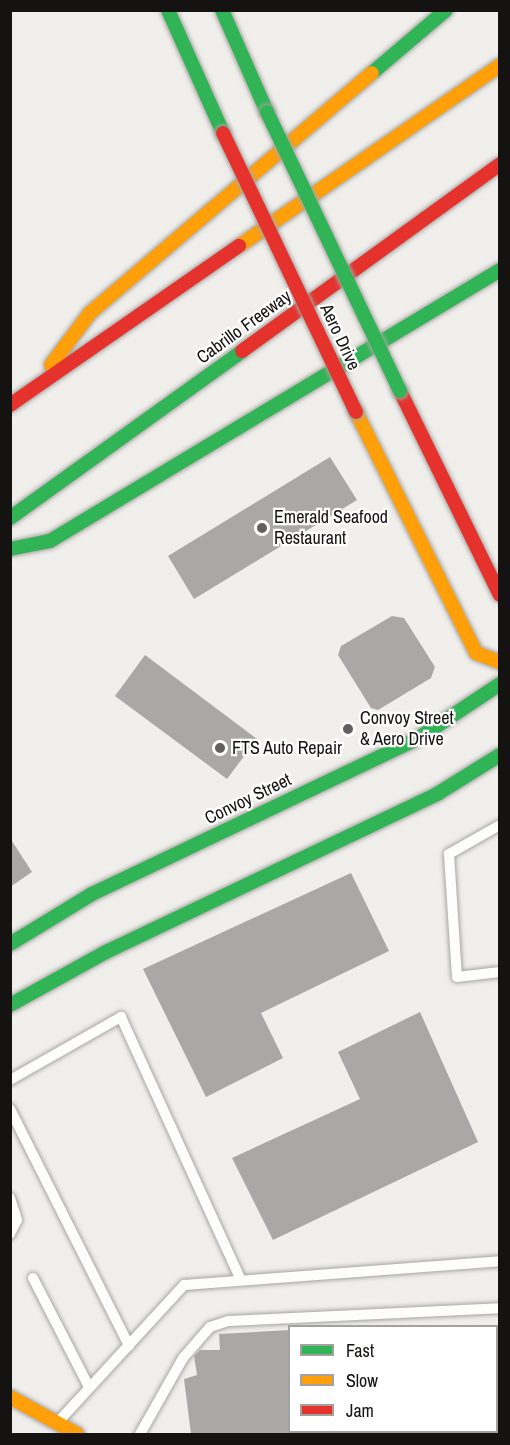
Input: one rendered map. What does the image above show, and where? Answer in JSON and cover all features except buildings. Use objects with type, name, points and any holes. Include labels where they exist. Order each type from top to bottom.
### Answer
[{"type":"main road","name":"Aero Drive","points":[[168,10],[356,412],[476,653],[500,662]]},
{"type":"main road","name":"Aero Drive","points":[[222,10],[267,112],[500,595]]},
{"type":"main road","points":[[33,390],[90,313],[446,10]]},
{"type":"main road","points":[[10,405],[500,65]]},
{"type":"main road","name":"Cabrillo Freeway","points":[[10,518],[500,164]]},
{"type":"main road","points":[[10,549],[50,541],[500,270]]},
{"type":"main road","name":"Convoy Street","points":[[10,944],[92,894],[417,739],[500,684]]},
{"type":"main road","points":[[10,1005],[106,951],[437,794],[500,755]]},
{"type":"main road","points":[[10,1397],[77,1434]]},
{"type":"lane","points":[[500,825],[449,854],[457,977],[500,972]]},
{"type":"lane","points":[[10,1080],[121,1017],[241,1280]]},
{"type":"lane","points":[[10,1109],[129,1346]]},
{"type":"lane","points":[[10,1198],[17,1220],[10,1234]]},
{"type":"lane","points":[[58,1423],[184,1285],[500,1261]]},
{"type":"lane","points":[[33,1278],[89,1387]]},
{"type":"lane","points":[[140,1434],[183,1358],[210,1327],[229,1321],[500,1308]]},
{"type":"traffic: fast","points":[[168,10],[223,133]]},
{"type":"traffic: fast","points":[[222,10],[267,112]]},
{"type":"traffic: fast","points":[[372,73],[446,10]]},
{"type":"traffic: fast","points":[[267,112],[400,391]]},
{"type":"traffic: fast","points":[[10,549],[50,541],[500,270]]},
{"type":"traffic: fast","points":[[10,518],[242,351]]},
{"type":"traffic: fast","points":[[10,944],[92,894],[417,739],[500,684]]},
{"type":"traffic: fast","points":[[10,1005],[106,952],[437,794],[500,755]]},
{"type":"traffic: slow","points":[[239,246],[500,65]]},
{"type":"traffic: slow","points":[[51,365],[90,313],[372,73]]},
{"type":"traffic: slow","points":[[356,412],[476,653],[500,662]]},
{"type":"traffic: slow","points":[[10,1397],[77,1434]]},
{"type":"traffic: jam","points":[[223,133],[356,412]]},
{"type":"traffic: jam","points":[[242,351],[500,164]]},
{"type":"traffic: jam","points":[[10,405],[239,246]]},
{"type":"traffic: jam","points":[[400,391],[500,595]]},
{"type":"place","name":"Emerald Seafood Restaurant","points":[[262,528]]},
{"type":"place","name":"Convoy Street & Aero Drive","points":[[348,729]]},
{"type":"place","name":"FTS Auto Repair","points":[[220,748]]}]
